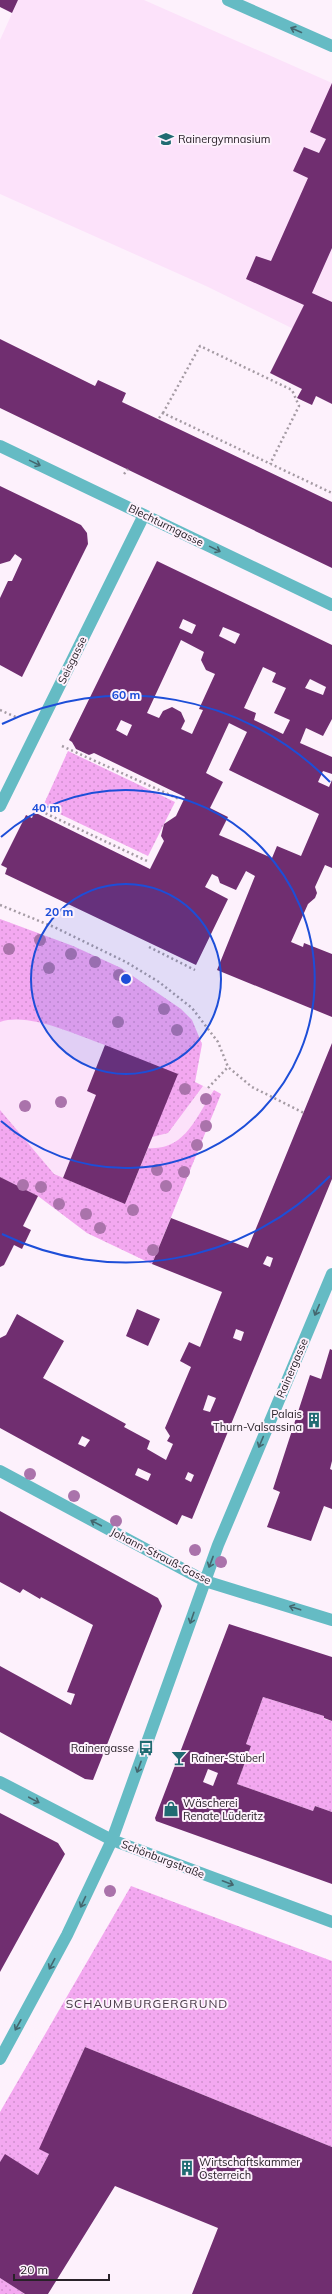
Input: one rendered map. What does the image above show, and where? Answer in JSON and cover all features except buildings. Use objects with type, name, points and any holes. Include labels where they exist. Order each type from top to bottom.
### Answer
[{"type":"street","points":[[228,0],[332,46]]},
{"type":"street","name":"Blechturmgasse","points":[[0,446],[332,605]]},
{"type":"street","name":"Seisgasse","points":[[0,806],[144,515]]},
{"type":"street","name":"Rainergasse","points":[[0,2059],[67,1936],[112,1840],[205,1581],[332,1274]]},
{"type":"street","name":"Johann-Strauß-Gasse","points":[[0,1471],[205,1581],[332,1620]]},
{"type":"street","name":"Schönburgstraße","points":[[0,1782],[112,1840],[332,1922]]},
{"type":"path","points":[[159,418],[200,346],[292,390],[299,406],[270,464]]},
{"type":"path","points":[[163,413],[332,493]]},
{"type":"path","points":[[124,474],[128,469]]},
{"type":"path","points":[[62,746],[179,799]]},
{"type":"path","points":[[32,807],[147,861]]},
{"type":"path","points":[[0,905],[54,927],[126,962],[159,982],[192,1008],[218,1042],[228,1067],[252,1087],[304,1113]]},
{"type":"path","points":[[149,948],[195,970]]},
{"type":"path","points":[[208,1088],[228,1067]]},
{"type":"shaded area","name":"Rainergymnasium","points":[[18,0],[144,0],[332,83],[332,348],[206,286],[0,194],[0,40]]},
{"type":"shaded area","points":[[68,751],[175,802],[148,856],[43,806]]},
{"type":"shaded area","points":[[0,919],[73,946],[121,968],[181,1009],[192,1020],[202,1044],[195,1082],[221,1094],[152,1264],[87,1233],[38,1196],[0,1177]]},
{"type":"shaded area","points":[[0,919],[73,946],[121,968],[181,1009],[192,1020],[202,1044],[195,1082],[203,1086],[168,1133],[152,1137],[105,1045],[38,1022],[12,1020],[0,1022]]},
{"type":"shaded area","points":[[214,1090],[221,1094],[152,1264],[87,1233],[38,1196],[0,1177],[0,1110],[54,1174],[125,1204],[148,1148],[161,1147],[171,1144],[180,1138],[195,1121]]},
{"type":"shaded area","points":[[263,1697],[324,1716],[324,1719],[332,1721],[332,1812],[315,1806],[313,1811],[237,1784],[251,1746],[246,1744]]},
{"type":"shaded area","points":[[131,1886],[332,1961],[332,2147],[85,2047],[40,2149],[49,2154],[38,2175],[5,2155],[0,2162],[0,2112]]},
{"type":"shaded area","points":[[0,2278],[25,2294],[0,2294]]},
{"type":"place","name":"Rainergymnasium","points":[[166,139]]},
{"type":"place","name":"Palais Thurn-Valsassina","points":[[314,1420]]},
{"type":"place","name":"Rainergasse","points":[[146,1748]]},
{"type":"place","name":"Rainer-Stüberl","points":[[179,1758]]},
{"type":"place","name":"Wäscherei Renate Lüderitz","points":[[171,1809]]},
{"type":"place","name":"Wirtschaftskammer Österreich","points":[[187,2168]]},
{"type":"district","name":"SCHAUMBURGERGRUND","points":[[147,2004]]}]
